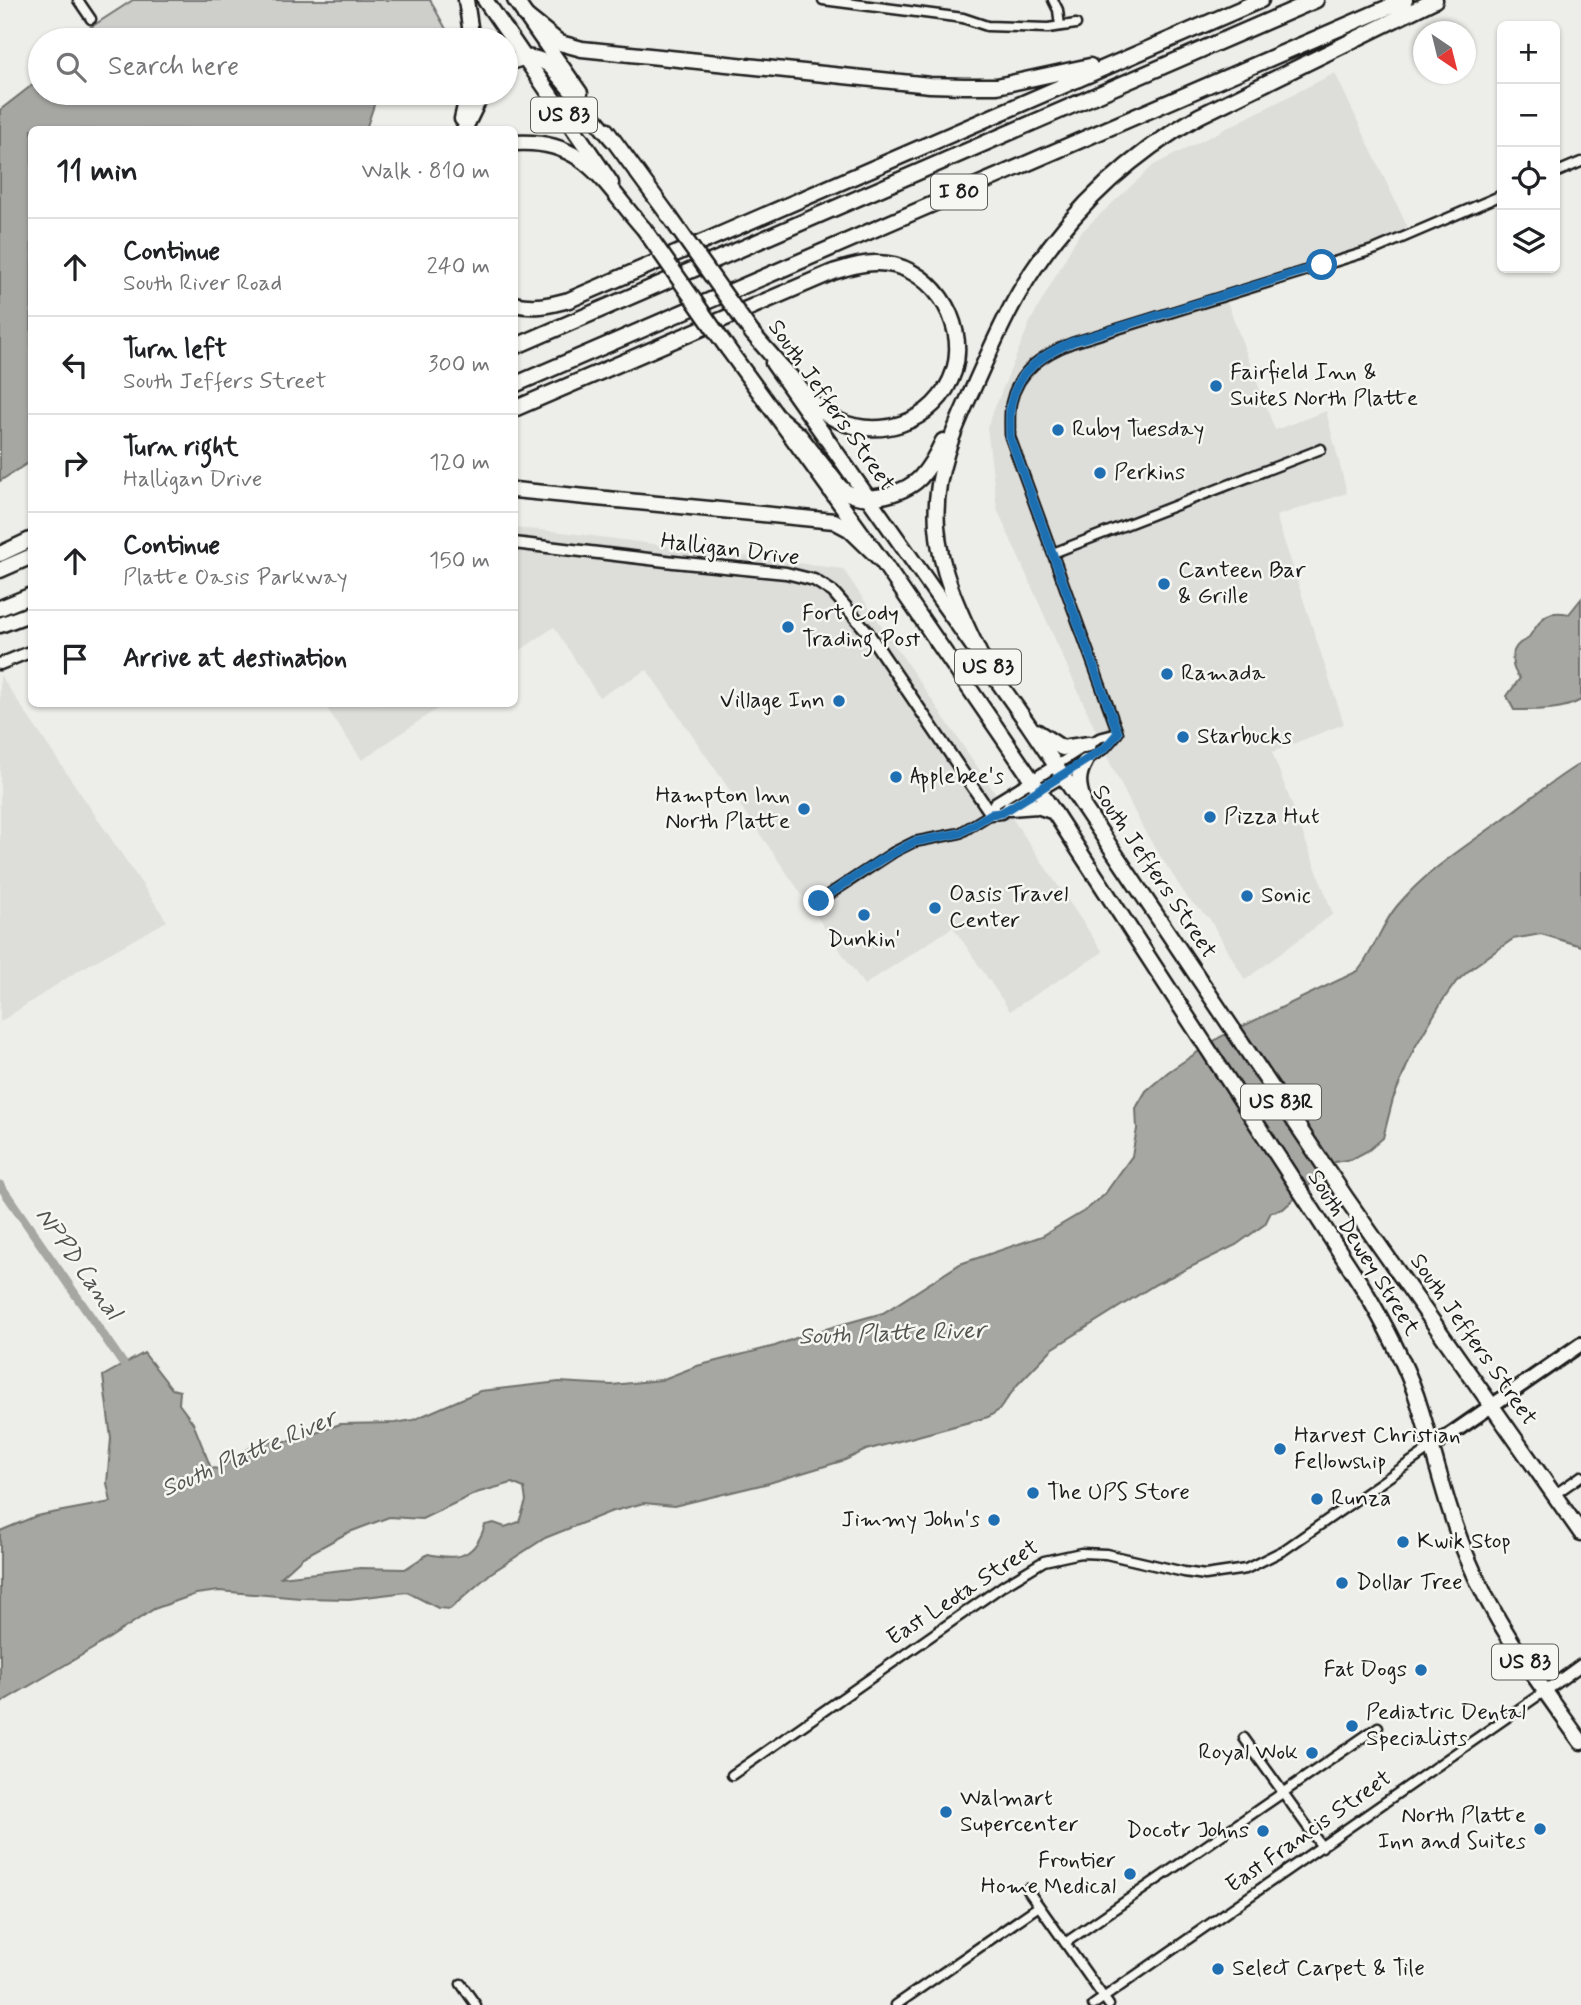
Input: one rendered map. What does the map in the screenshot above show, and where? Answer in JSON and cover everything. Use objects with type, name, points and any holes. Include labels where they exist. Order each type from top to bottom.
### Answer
[{"type":"highway","points":[[466,0],[470,28]]},
{"type":"highway","name":"South Jeffers Street","points":[[485,0],[505,28]]},
{"type":"highway","name":"South Jeffers Street","points":[[515,0],[1028,724],[1346,1198],[1581,1533]]},
{"type":"highway","points":[[518,305],[544,307],[569,300],[1261,0]]},
{"type":"highway","name":"I 80","points":[[518,345],[1316,0]]},
{"type":"highway","name":"I 80","points":[[518,383],[1405,0]]},
{"type":"highway","points":[[983,661],[944,573],[936,526],[937,506],[949,443],[1018,293],[1063,228],[1088,200],[1145,150],[1199,116],[1435,0]]},
{"type":"highway","points":[[525,15],[560,43],[582,49],[930,85],[997,86],[1042,78],[1107,61],[1171,39]]},
{"type":"highway","name":"South Jeffers Street","points":[[518,47],[728,349],[882,561],[1054,812],[1190,1024]]},
{"type":"highway","points":[[518,60],[539,58],[549,65],[612,139]]},
{"type":"highway","points":[[463,126],[466,105]]},
{"type":"highway","points":[[464,126],[476,105]]},
{"type":"highway","points":[[518,143],[550,144],[583,159],[644,229]]},
{"type":"highway","points":[[518,407],[833,272],[875,263],[905,270],[928,283],[939,293],[952,318],[957,358],[949,383],[929,408],[918,417],[894,428],[872,430],[841,422],[808,400],[752,334]]},
{"type":"highway","points":[[778,416],[800,436],[846,494],[868,497],[901,489],[915,482],[926,471],[993,344]]},
{"type":"highway","points":[[518,490],[834,521],[849,528],[882,561]]},
{"type":"highway","points":[[0,554],[28,541]]},
{"type":"highway","points":[[0,570],[28,558]]},
{"type":"highway","points":[[0,608],[28,597]]},
{"type":"highway","points":[[0,625],[28,614]]},
{"type":"highway","points":[[1028,724],[1062,748],[1089,744]]},
{"type":"highway","points":[[1085,762],[1078,785],[1090,818]]},
{"type":"highway","points":[[1010,808],[1037,806],[1054,812]]},
{"type":"highway","name":"South Dewey Street","points":[[1190,1024],[1362,1286],[1388,1331],[1415,1393],[1458,1535],[1471,1568],[1507,1635],[1581,1742]]},
{"type":"main road","name":"East Leota Street","points":[[1432,1447],[1581,1344]]},
{"type":"street","points":[[78,0],[91,19]]},
{"type":"street","points":[[823,0],[963,18],[987,26],[1018,28],[1076,24]]},
{"type":"street","points":[[1053,0],[1058,10],[1060,26]]},
{"type":"street","points":[[1560,171],[1581,162]]},
{"type":"street","points":[[1118,733],[1010,437],[1011,402],[1031,365],[1051,351],[1072,342],[1376,249],[1497,197]]},
{"type":"street","points":[[1053,553],[1321,449]]},
{"type":"street","name":"Halligan Drive","points":[[518,543],[786,573],[814,580],[833,592],[866,630],[991,814]]},
{"type":"street","points":[[0,664],[28,653]]},
{"type":"street","points":[[1059,771],[1089,744],[1118,733]]},
{"type":"street","points":[[991,814],[995,803],[1059,771],[1085,762],[1105,748],[1118,733]]},
{"type":"street","points":[[819,901],[914,842],[960,833],[991,814],[1001,813],[1035,784]]},
{"type":"street","name":"East Leota Street","points":[[732,1775],[1004,1585],[1044,1561],[1068,1554],[1095,1553],[1206,1575],[1246,1569],[1284,1550],[1432,1447]]},
{"type":"street","points":[[1554,1495],[1581,1476]]},
{"type":"street","name":"East Francis Street","points":[[1093,2005],[1106,2001],[1581,1665]]},
{"type":"street","points":[[1065,1943],[1378,1727]]},
{"type":"street","points":[[1244,1738],[1322,1847]]},
{"type":"street","points":[[1027,1889],[1106,2001]]},
{"type":"street","points":[[896,2005],[1039,1906]]},
{"type":"street","points":[[461,1984],[476,2005]]},
{"type":"shaded area","points":[[133,0],[430,0],[445,28],[90,28]]},
{"type":"shaded area","points":[[1335,73],[1413,239],[1372,257],[1226,299],[1275,430],[1326,411],[1347,493],[1276,516],[1344,724],[1272,752],[1333,914],[1245,980],[1209,918],[1188,899],[1145,832],[1111,765],[997,509],[987,427],[1030,322],[1079,234],[1154,165]]},
{"type":"shaded area","points":[[518,528],[843,569],[1103,952],[1010,1011],[953,927],[864,985],[647,670],[599,697],[554,627],[518,652]]},
{"type":"shaded area","points":[[0,675],[167,921],[76,972],[0,1022]]},
{"type":"shaded area","points":[[326,707],[440,707],[362,760]]},
{"type":"water","points":[[28,88],[28,105],[374,105],[367,126],[28,126],[28,463],[0,481],[0,110]]},
{"type":"water","points":[[1581,599],[1581,700],[1557,708],[1514,710],[1507,696],[1520,678],[1512,660],[1516,647],[1527,640],[1544,617],[1554,613],[1569,614]]},
{"type":"water","name":"South Platte River","points":[[1581,763],[1581,946],[1541,934],[1513,939],[1473,967],[1456,982],[1414,1049],[1393,1099],[1383,1138],[1352,1159],[1335,1162],[1283,1209],[1271,1212],[1265,1224],[1236,1245],[1156,1284],[1052,1349],[1018,1384],[999,1410],[988,1417],[866,1450],[845,1460],[769,1483],[674,1506],[644,1503],[610,1512],[545,1538],[491,1573],[450,1609],[438,1608],[407,1592],[349,1599],[219,1591],[196,1594],[154,1609],[0,1703],[0,1531],[36,1516],[111,1502],[107,1483],[111,1438],[103,1376],[144,1353],[172,1389],[180,1391],[179,1404],[193,1423],[211,1468],[219,1469],[253,1446],[272,1441],[294,1441],[340,1424],[413,1420],[480,1391],[559,1382],[612,1385],[661,1380],[697,1366],[775,1346],[883,1313],[960,1264],[1042,1236],[1086,1210],[1104,1195],[1132,1156],[1137,1129],[1136,1108],[1146,1091],[1168,1072],[1220,1037],[1358,971],[1391,913],[1421,881]],"holes":[[[512,1483],[524,1488],[526,1501],[519,1522],[505,1527],[494,1523],[485,1525],[476,1544],[464,1554],[449,1557],[428,1554],[405,1569],[360,1568],[281,1577],[303,1557],[347,1533],[389,1517],[422,1519],[476,1493]]]},
{"type":"waterway","name":"NPPD Canal","points":[[0,1185],[124,1365]]},
{"type":"place","name":"Fairfield Inn & Suites North Platte","points":[[1216,386]]},
{"type":"place","name":"Ruby Tuesday","points":[[1058,430]]},
{"type":"place","name":"Perkins","points":[[1100,473]]},
{"type":"place","name":"Canteen Bar & Grille","points":[[1164,584]]},
{"type":"place","name":"Fort Cody Trading Post","points":[[788,627]]},
{"type":"place","name":"Ramada","points":[[1167,674]]},
{"type":"place","name":"Village Inn","points":[[839,701]]},
{"type":"place","name":"Starbucks","points":[[1183,737]]},
{"type":"place","name":"Applebee's","points":[[896,777]]},
{"type":"place","name":"Hampton Inn North Platte","points":[[804,809]]},
{"type":"place","name":"Pizza Hut","points":[[1210,817]]},
{"type":"place","name":"Sonic","points":[[1247,896]]},
{"type":"place","name":"Oasis Travel Center","points":[[935,908]]},
{"type":"place","name":"Dunkin'","points":[[864,915]]},
{"type":"place","name":"Harvest Christian Fellowship","points":[[1280,1449]]},
{"type":"place","name":"The UPS Store","points":[[1033,1493]]},
{"type":"place","name":"Runza","points":[[1317,1499]]},
{"type":"place","name":"Jimmy John's","points":[[994,1520]]},
{"type":"place","name":"Kwik Stop","points":[[1403,1542]]},
{"type":"place","name":"Dollar Tree","points":[[1342,1583]]},
{"type":"place","name":"Fat Dogs","points":[[1421,1670]]},
{"type":"place","name":"Pediatric Dental Specialists","points":[[1352,1726]]},
{"type":"place","name":"Royal Wok","points":[[1312,1753]]},
{"type":"place","name":"Walmart Supercenter","points":[[946,1812]]},
{"type":"place","name":"North Platte Inn and Suites","points":[[1540,1829]]},
{"type":"place","name":"Docotr Johns","points":[[1263,1831]]},
{"type":"place","name":"Frontier Home Medical","points":[[1130,1874]]},
{"type":"place","name":"Select Carpet & Tile","points":[[1218,1969]]},
{"type":"route","points":[[819,901],[882,859],[914,842],[960,833],[991,814],[1010,808],[1105,748],[1118,733],[1010,437],[1011,402],[1031,365],[1051,351],[1072,342],[1322,265]]}]
